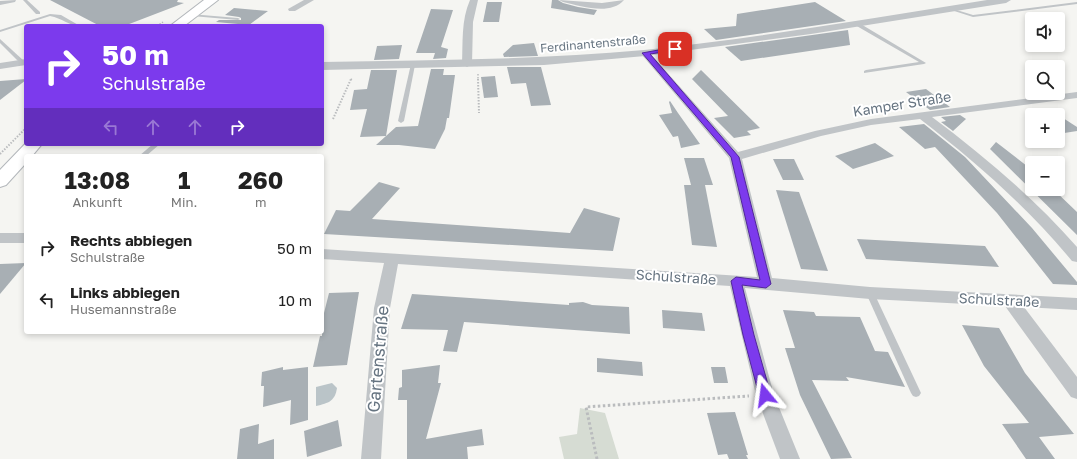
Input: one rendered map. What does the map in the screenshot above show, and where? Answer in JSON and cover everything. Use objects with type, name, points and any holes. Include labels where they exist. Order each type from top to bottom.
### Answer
[{"type":"main road","points":[[179,24],[212,0]]},
{"type":"main road","points":[[0,181],[22,161]]},
{"type":"street","points":[[0,3],[12,0]]},
{"type":"street","points":[[292,9],[310,0]]},
{"type":"street","points":[[472,64],[469,26],[472,4],[474,0]]},
{"type":"street","points":[[563,0],[608,7],[618,4],[620,0]]},
{"type":"street","name":"Ferdinantenstraße","points":[[324,66],[472,64],[544,61],[645,53],[857,24],[1006,0]]},
{"type":"street","points":[[645,53],[735,157],[766,284]]},
{"type":"street","points":[[0,66],[24,62]]},
{"type":"street","name":"Kamper Straße","points":[[735,157],[819,133],[871,122],[1077,95]]},
{"type":"street","points":[[922,115],[990,168],[1031,206],[1077,257]]},
{"type":"street","points":[[0,238],[24,238]]},
{"type":"street","name":"Schulstraße","points":[[324,254],[736,281],[870,292],[1077,304]]},
{"type":"street","name":"Gartenstraße","points":[[371,459],[382,308],[392,259]]},
{"type":"street","points":[[736,281],[748,335],[765,395],[790,459]]},
{"type":"street","points":[[1010,301],[1077,391]]},
{"type":"lane","points":[[25,0],[38,14]]},
{"type":"lane","points":[[950,9],[973,16],[1077,3]]},
{"type":"lane","points":[[0,31],[50,15],[59,16],[74,24]]},
{"type":"lane","points":[[192,15],[238,19]]},
{"type":"lane","points":[[857,24],[924,63],[866,72]]},
{"type":"lane","points":[[0,40],[24,62]]},
{"type":"lane","points":[[400,120],[412,65]]},
{"type":"lane","points":[[144,154],[154,146]]},
{"type":"lane","points":[[870,292],[916,393]]},
{"type":"path","points":[[472,64],[479,113]]},
{"type":"path","points":[[333,119],[358,66]]},
{"type":"path","points":[[0,154],[24,130]]},
{"type":"path","points":[[598,459],[586,407],[765,395]]},
{"type":"shaded area","points":[[332,383],[337,388],[333,399],[316,406],[316,387]]},
{"type":"shaded area","points":[[580,408],[605,413],[619,459],[564,459],[559,437],[577,434]]},
{"type":"building","points":[[50,0],[178,0],[177,2],[184,3],[129,24],[96,24]]},
{"type":"building","points":[[552,0],[558,0],[578,7],[597,10],[594,15],[551,8]]},
{"type":"building","points":[[487,2],[502,2],[499,22],[483,22]]},
{"type":"building","points":[[815,2],[846,21],[716,40],[704,29],[736,26],[737,14]]},
{"type":"building","points":[[234,8],[268,11],[250,24],[216,22],[219,20],[241,20],[239,17],[225,15]]},
{"type":"building","points":[[431,9],[453,10],[441,47],[448,49],[446,58],[433,59],[435,53],[416,53]]},
{"type":"building","points":[[848,30],[850,45],[741,61],[725,47]]},
{"type":"building","points":[[534,43],[538,56],[504,57],[503,54],[513,45]]},
{"type":"building","points":[[402,45],[399,59],[374,60],[377,46]]},
{"type":"building","points":[[507,67],[541,67],[551,105],[531,106],[526,83],[511,84]]},
{"type":"building","points":[[431,69],[444,69],[443,75],[455,75],[449,118],[447,118],[445,129],[435,149],[399,145],[376,145],[396,127],[418,126]]},
{"type":"building","points":[[371,70],[397,70],[386,136],[360,137],[367,109],[350,110],[354,90],[367,89]]},
{"type":"building","points":[[701,70],[760,128],[747,131],[751,135],[734,138],[714,118],[728,116],[692,79]]},
{"type":"building","points":[[495,76],[498,97],[484,98],[481,77]]},
{"type":"building","points":[[24,79],[24,82],[0,100],[0,81]]},
{"type":"building","points":[[926,89],[950,107],[930,110],[906,92]]},
{"type":"building","points":[[670,101],[700,144],[681,148],[678,136],[673,137],[659,115],[672,113]]},
{"type":"building","points":[[960,115],[966,119],[953,131],[941,122],[946,121],[941,117]]},
{"type":"building","points":[[1065,119],[1077,127],[1077,131],[1065,133]]},
{"type":"building","points":[[924,124],[965,157],[1032,228],[1077,282],[1077,285],[1053,284],[997,213],[935,147],[925,149],[899,127]]},
{"type":"building","points":[[996,142],[1025,165],[1025,184],[990,149]]},
{"type":"building","points":[[875,143],[894,156],[853,169],[835,156]]},
{"type":"building","points":[[684,158],[704,158],[713,185],[705,185],[717,247],[692,245],[684,185],[691,185]]},
{"type":"building","points":[[773,159],[794,159],[804,180],[783,180]]},
{"type":"building","points":[[379,182],[400,188],[372,219],[570,233],[584,208],[620,218],[613,251],[324,234],[336,210],[350,211]]},
{"type":"building","points":[[776,190],[799,192],[828,271],[801,269]]},
{"type":"building","points":[[1038,196],[1060,196],[1077,212],[1077,235]]},
{"type":"building","points":[[857,239],[985,246],[999,267],[866,259]]},
{"type":"building","points":[[24,263],[24,265],[0,294],[0,264]]},
{"type":"building","points":[[359,292],[347,365],[313,367],[320,336],[324,334],[324,313],[329,293]]},
{"type":"building","points":[[412,294],[569,305],[569,303],[583,302],[592,305],[629,307],[630,334],[464,322],[457,352],[443,351],[448,330],[401,329]]},
{"type":"building","points":[[662,310],[702,313],[705,331],[663,328]]},
{"type":"building","points":[[783,310],[814,312],[816,316],[860,317],[875,351],[888,352],[905,387],[846,377],[849,381],[812,380],[852,458],[831,459],[800,395],[785,348],[795,348]]},
{"type":"building","points":[[962,325],[999,328],[1025,373],[1074,434],[1039,437],[1055,459],[1026,459],[1002,424],[1029,423],[984,366]]},
{"type":"building","points":[[597,358],[642,362],[643,376],[597,372]]},
{"type":"building","points":[[440,365],[438,383],[441,383],[426,439],[482,429],[484,445],[467,447],[468,459],[407,459],[407,400],[398,400],[399,388],[402,387],[402,370]]},
{"type":"building","points":[[283,367],[283,370],[308,367],[308,420],[290,425],[291,400],[263,407],[264,386],[261,386],[262,372]]},
{"type":"building","points":[[711,367],[725,367],[728,383],[714,383]]},
{"type":"building","points":[[735,412],[748,459],[729,459],[727,454],[718,455],[707,413]]},
{"type":"building","points":[[338,420],[342,446],[307,457],[304,431]]},
{"type":"building","points":[[259,424],[258,444],[274,439],[274,459],[237,459],[240,429]]},
{"type":"route","points":[[675,49],[645,53],[735,157],[766,284],[736,281],[748,335],[765,395]]}]
